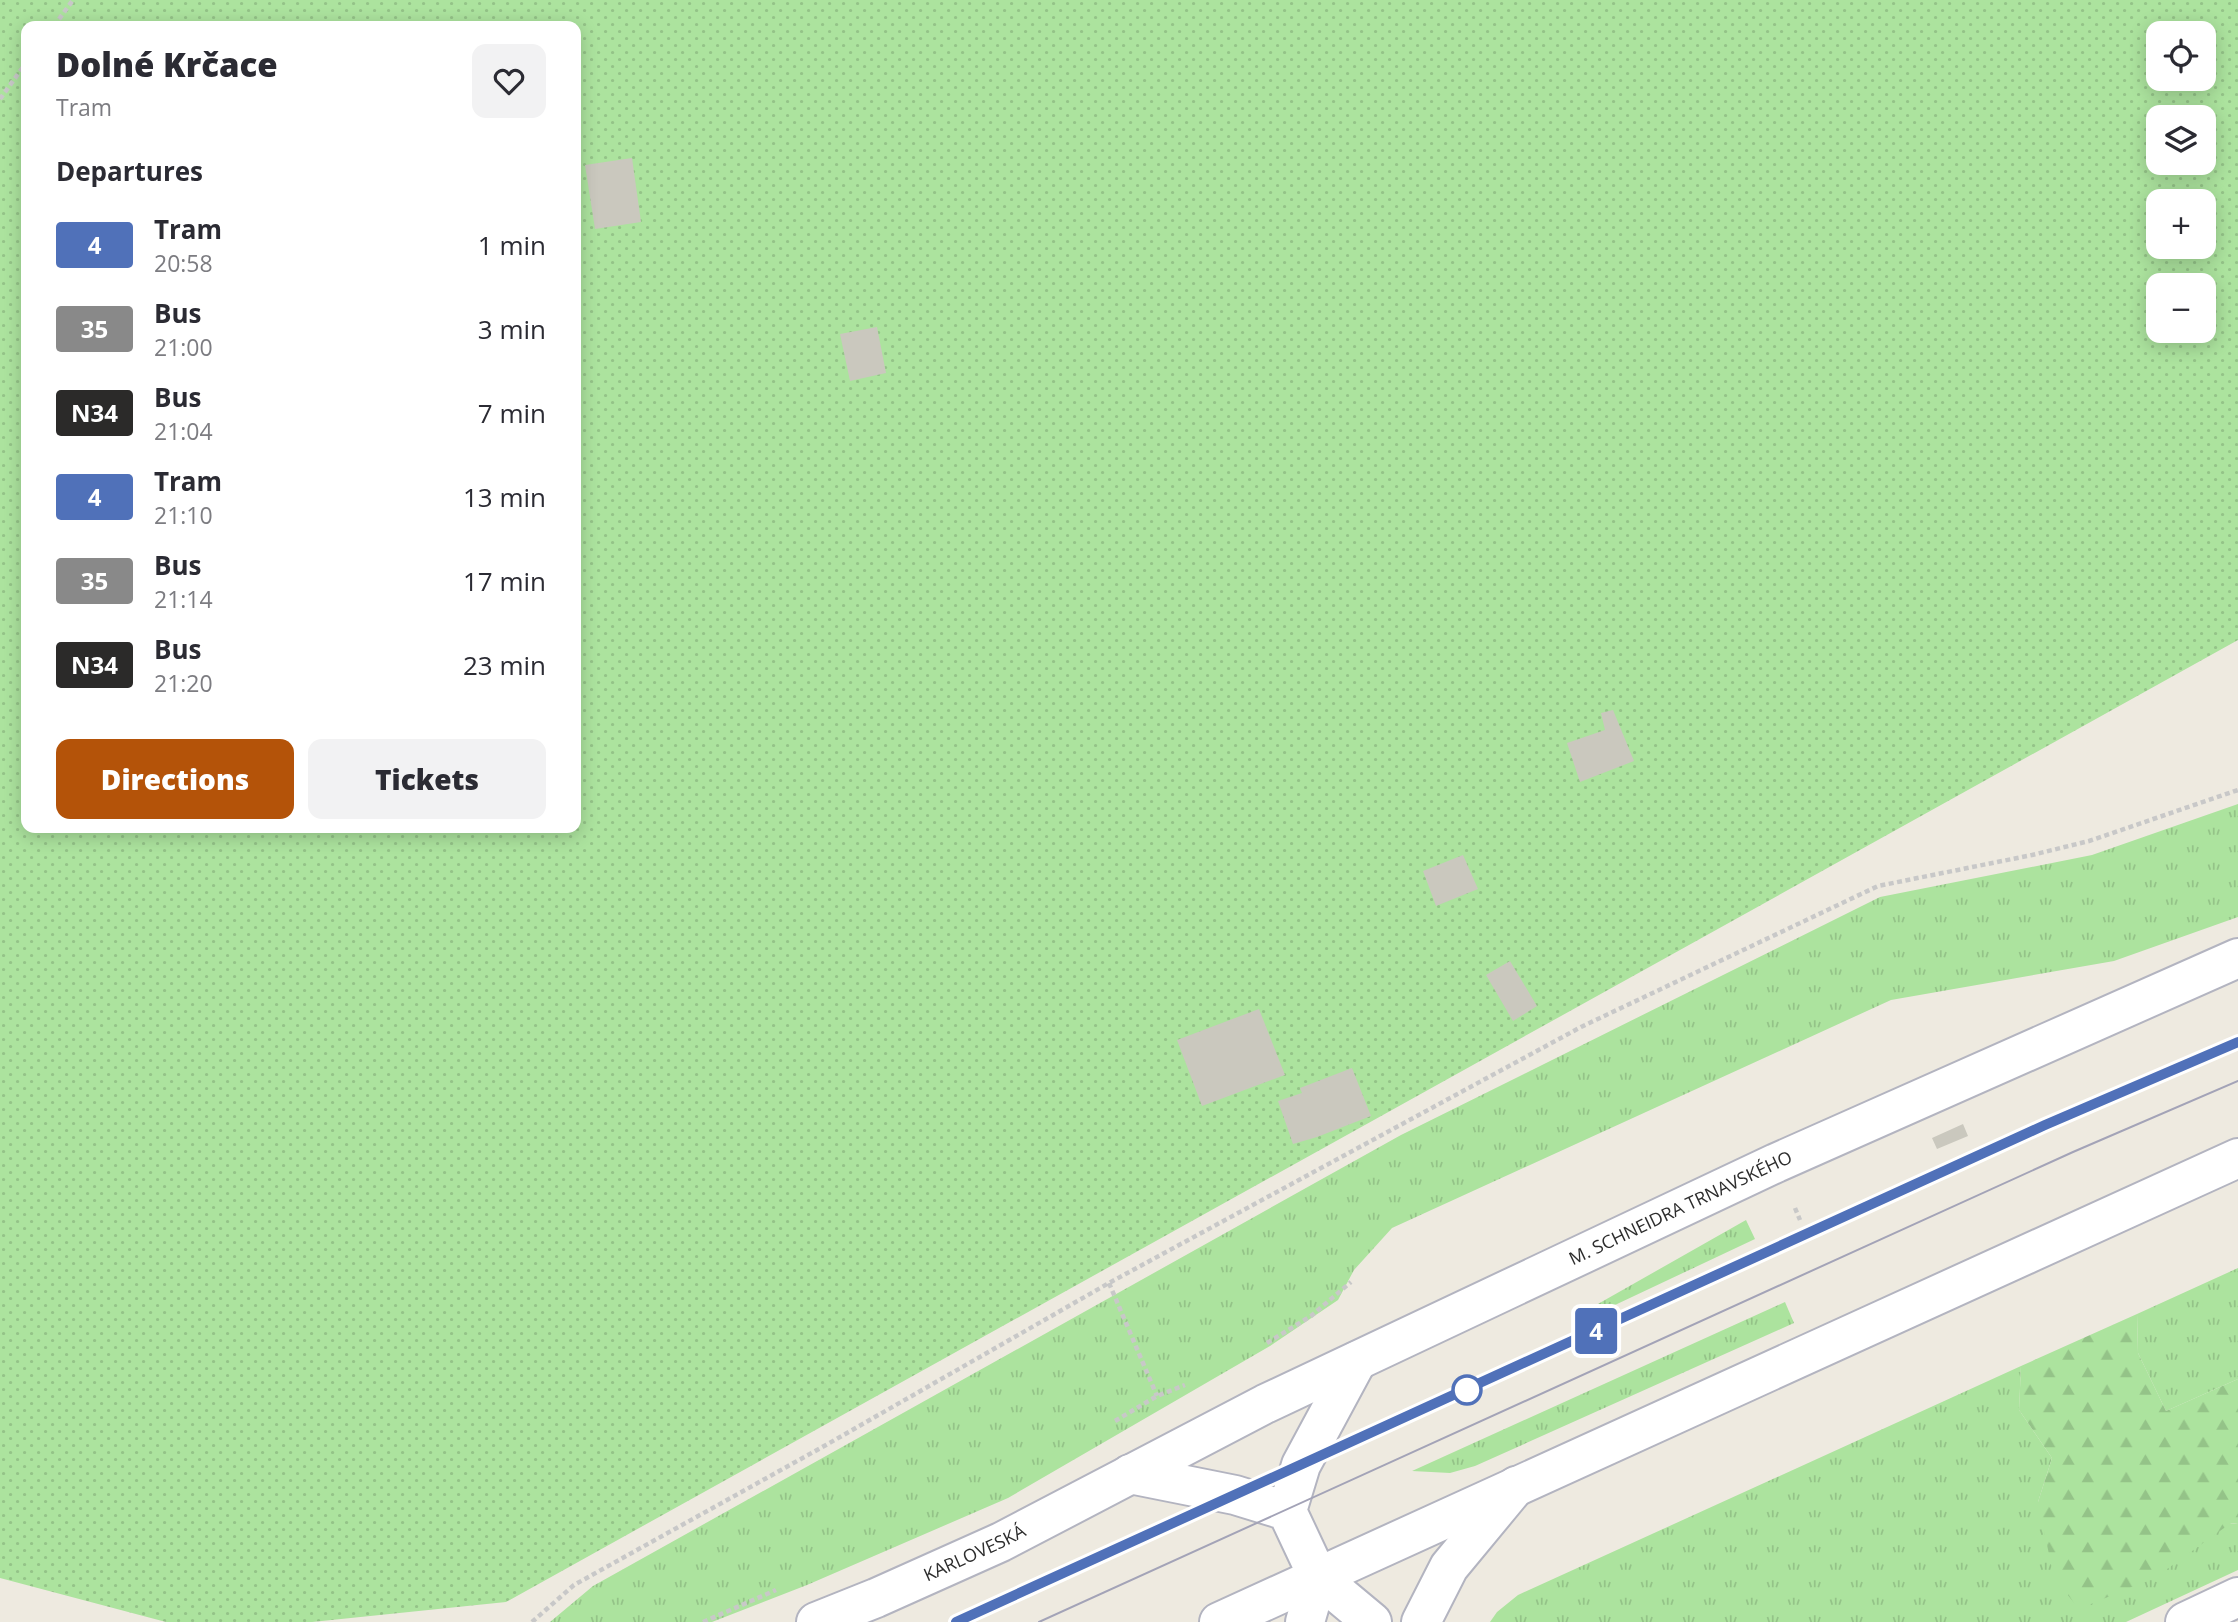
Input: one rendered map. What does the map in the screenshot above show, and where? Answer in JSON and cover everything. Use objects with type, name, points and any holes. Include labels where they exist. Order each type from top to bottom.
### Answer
[{"type":"main road","name":"M. SCHNEIDRA TRNAVSKÉHO","points":[[1130,1474],[1265,1404],[1776,1163],[2238,958]]},
{"type":"main road","points":[[1219,1622],[2238,1158]]},
{"type":"main road","points":[[1357,1361],[1301,1465],[1287,1511],[1318,1577],[1372,1622]]},
{"type":"main road","points":[[1130,1474],[1235,1495],[1287,1511]]},
{"type":"main road","name":"KARLOVESKÁ","points":[[816,1622],[1000,1542],[1130,1474]]},
{"type":"main road","points":[[1421,1622],[1449,1567],[1516,1486]]},
{"type":"main road","points":[[1305,1622],[1318,1577]]},
{"type":"main road","points":[[2185,1622],[2238,1597]]},
{"type":"path","points":[[58,21],[73,0]]},
{"type":"path","points":[[0,99],[21,70]]},
{"type":"path","points":[[532,1622],[574,1585],[826,1446],[1109,1283],[1581,1027],[1878,886],[2089,841],[2238,790]]},
{"type":"path","points":[[1265,1345],[1311,1316],[1351,1282]]},
{"type":"path","points":[[1109,1283],[1157,1396]]},
{"type":"path","points":[[1112,1423],[1157,1396],[1195,1381]]},
{"type":"path","points":[[703,1622],[777,1589]]},
{"type":"green space","points":[[0,0],[2238,0],[2238,640],[506,1602],[312,1622],[166,1622],[0,1578]]},
{"type":"green space","points":[[2238,804],[2238,917],[2114,961],[1891,1000],[1392,1228],[1354,1270],[1338,1300],[1270,1346],[1008,1498],[807,1585],[712,1622],[550,1622],[593,1586],[1401,1135],[1880,897],[2092,855]]},
{"type":"green space","points":[[1746,1220],[1755,1239],[1598,1313],[1582,1313]]},
{"type":"green space","points":[[2238,1268],[2238,1379],[2166,1411],[2138,1353],[2137,1314]]},
{"type":"green space","points":[[1785,1302],[1794,1323],[1475,1466],[1450,1473],[1412,1471]]},
{"type":"green space","points":[[2137,1314],[2138,1353],[2166,1411],[2238,1379],[2238,1524],[2231,1523],[2156,1577],[2079,1609],[2054,1578],[2038,1502],[2052,1458],[2019,1410],[2021,1366]]},
{"type":"green space","points":[[2021,1366],[2019,1410],[2052,1458],[2038,1502],[2238,1524],[2238,1570],[2126,1622],[1490,1622],[1497,1612],[1518,1595]]},
{"type":"building","points":[[632,158],[641,222],[595,229],[585,165]]},
{"type":"building","points":[[877,327],[886,373],[850,381],[840,334]]},
{"type":"building","points":[[1613,710],[1634,761],[1580,782],[1567,743],[1605,730],[1601,713]]},
{"type":"building","points":[[1463,855],[1478,889],[1436,906],[1423,871]]},
{"type":"building","points":[[1510,961],[1537,1006],[1513,1021],[1486,975]]},
{"type":"building","points":[[1259,1009],[1285,1075],[1202,1106],[1177,1040]]},
{"type":"building","points":[[1352,1068],[1371,1116],[1293,1144],[1278,1101],[1302,1093],[1300,1088]]},
{"type":"building","points":[[1963,1124],[1968,1136],[1937,1149],[1932,1138]]},
{"type":"tram line","points":[[956,1622],[2045,1126],[2238,1042]]},
{"type":"tram line","name":"4","points":[[956,1622],[2045,1125],[2238,1042]]},
{"type":"tram line","points":[[1039,1622],[2073,1152],[2238,1081]]}]
